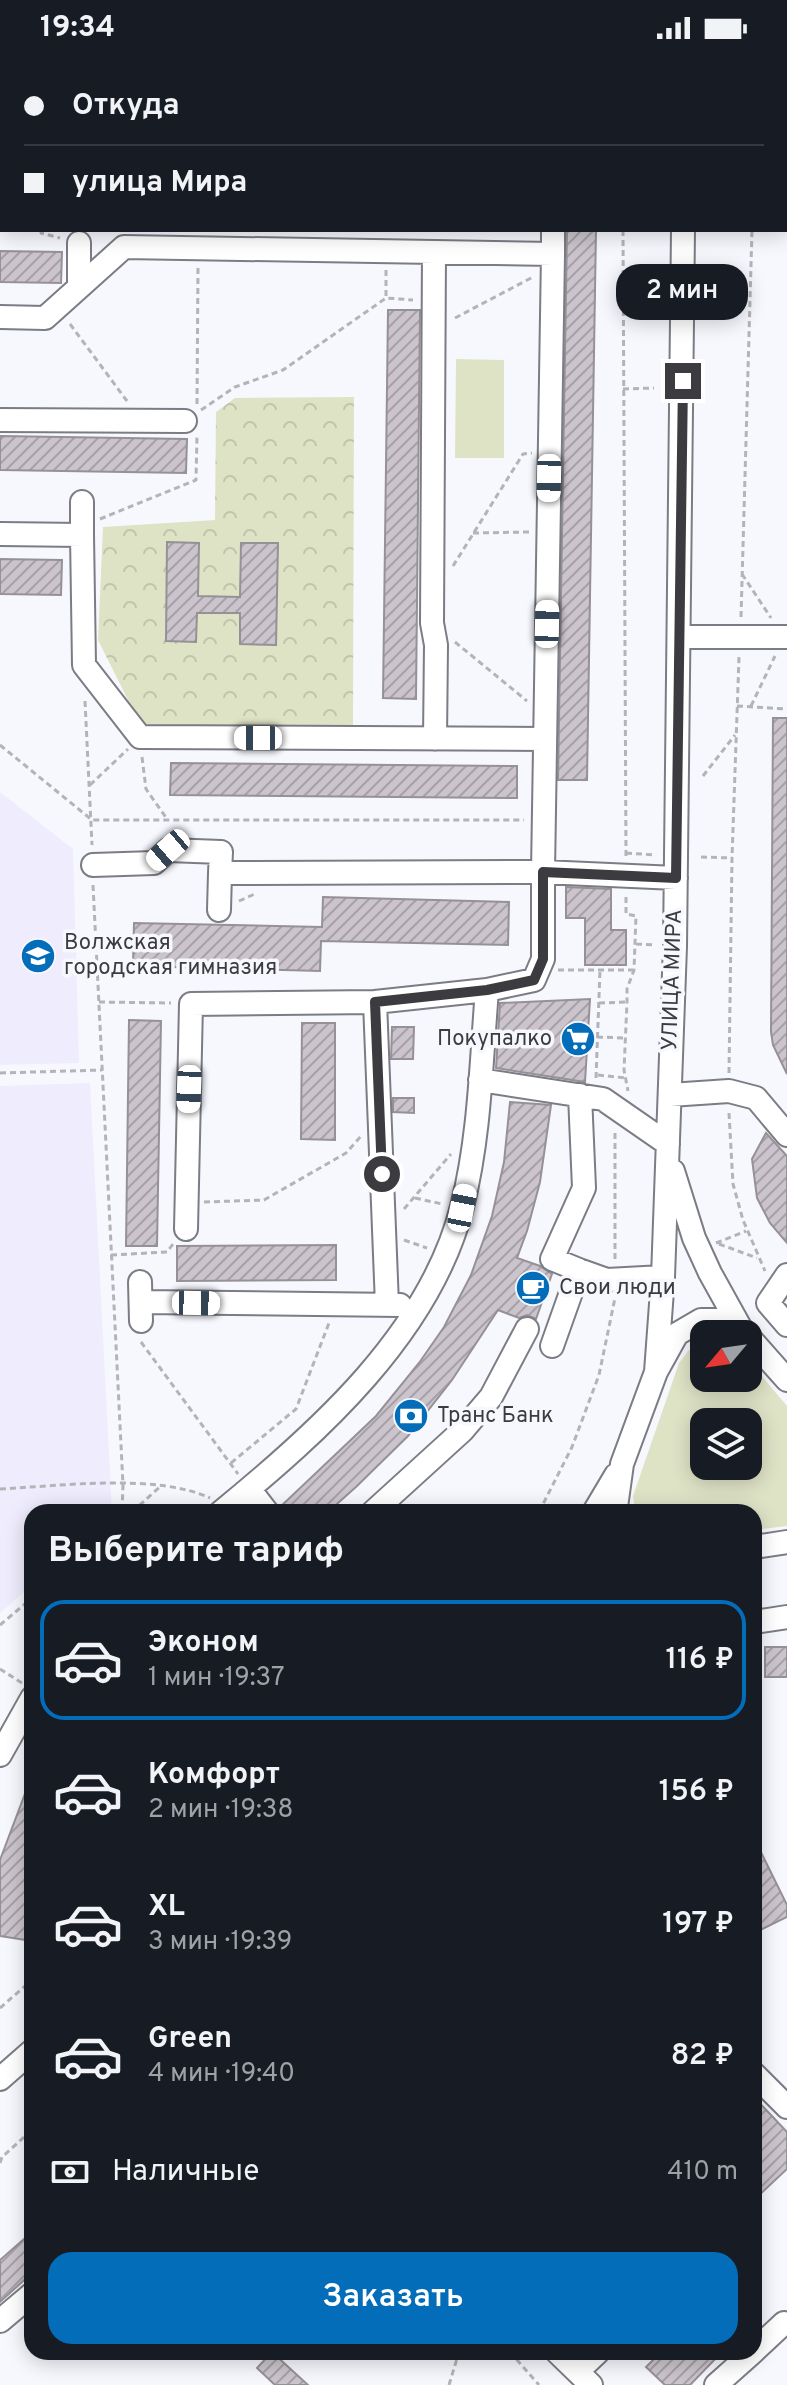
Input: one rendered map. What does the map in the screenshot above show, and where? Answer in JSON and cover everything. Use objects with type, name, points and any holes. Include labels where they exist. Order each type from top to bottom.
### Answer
[{"type":"street","points":[[186,1229],[191,1004],[375,1002],[487,990],[534,980],[539,970],[543,959],[553,232]]},
{"type":"street","name":"УЛИЦА МИРА","points":[[656,1372],[663,1277],[676,878],[683,232]]},
{"type":"street","points":[[79,243],[79,287]]},
{"type":"street","points":[[0,317],[45,318],[124,247],[434,252],[553,260]]},
{"type":"street","points":[[434,252],[432,623],[436,645],[435,739]]},
{"type":"street","points":[[0,420],[185,421]]},
{"type":"street","points":[[82,502],[84,665],[140,737],[545,739]]},
{"type":"street","points":[[0,534],[82,535]]},
{"type":"street","points":[[679,637],[786,637]]},
{"type":"street","points":[[93,865],[154,863],[168,850],[221,852],[219,910]]},
{"type":"street","points":[[220,873],[543,872],[676,878]]},
{"type":"street","points":[[232,1504],[351,1394],[380,1361],[442,1264],[462,1208],[477,1131],[487,990]]},
{"type":"street","points":[[375,1002],[387,1305]]},
{"type":"street","points":[[480,1080],[597,1100],[668,1149]]},
{"type":"street","points":[[670,1095],[729,1091],[756,1098],[787,1135]]},
{"type":"street","points":[[597,1100],[584,1188],[552,1259],[607,1280],[663,1277]]},
{"type":"street","name":"УЛИЦА МИРА","points":[[668,1149],[694,1238],[710,1273],[738,1320]]},
{"type":"street","points":[[552,1346],[579,1270]]},
{"type":"street","points":[[782,1282],[768,1303],[787,1325]]},
{"type":"street","points":[[137,1313],[417,1305]]},
{"type":"street","points":[[599,1504],[622,1464],[656,1372],[677,1334],[690,1326]]},
{"type":"street","points":[[382,1504],[462,1431],[491,1397],[527,1329]]},
{"type":"street","name":"УЛИЦА МИРА","points":[[762,1351],[787,1380]]},
{"type":"street","points":[[616,1504],[622,1464]]},
{"type":"street","points":[[250,1490],[261,1504]]},
{"type":"street","points":[[762,1546],[787,1542]]},
{"type":"street","points":[[762,1621],[787,1617]]},
{"type":"street","points":[[0,1755],[24,1712]]},
{"type":"street","points":[[0,2079],[24,2058]]},
{"type":"street","points":[[762,2082],[787,2107]]},
{"type":"street","points":[[0,2321],[24,2301]]},
{"type":"street","points":[[762,2344],[784,2323]]},
{"type":"street","points":[[565,2360],[584,2378],[594,2360]]},
{"type":"street","points":[[716,2385],[744,2360]]},
{"type":"path","points":[[41,232],[79,243]]},
{"type":"path","points":[[597,1100],[628,1091],[625,1038],[627,989],[634,970],[636,916],[626,914],[623,232]]},
{"type":"path","points":[[752,232],[735,734],[729,1091],[733,1184],[758,1258],[782,1282]]},
{"type":"path","points":[[386,251],[386,298]]},
{"type":"path","points":[[434,329],[553,260]]},
{"type":"path","points":[[185,421],[235,387],[283,370],[386,298],[434,301]]},
{"type":"path","points":[[58,307],[141,421]]},
{"type":"path","points":[[623,309],[653,310]]},
{"type":"path","points":[[623,389],[654,388]]},
{"type":"path","points":[[449,573],[523,454],[550,452]]},
{"type":"path","points":[[473,533],[548,532]]},
{"type":"path","points":[[742,573],[786,637],[751,706]]},
{"type":"path","points":[[432,623],[545,716]]},
{"type":"path","points":[[84,665],[122,1504]]},
{"type":"path","points":[[737,706],[787,709]]},
{"type":"path","points":[[703,776],[735,734]]},
{"type":"path","points":[[90,785],[140,737]]},
{"type":"path","points":[[140,737],[146,789],[168,820]]},
{"type":"path","points":[[0,745],[92,820],[543,820]]},
{"type":"path","points":[[626,853],[659,855]]},
{"type":"path","points":[[701,857],[732,858]]},
{"type":"path","points":[[539,970],[634,970]]},
{"type":"path","points":[[543,1504],[572,1447],[599,1375],[615,1304],[597,1100],[600,970]]},
{"type":"path","points":[[98,1002],[191,1004]]},
{"type":"path","points":[[599,1003],[627,1002]]},
{"type":"path","points":[[597,1037],[625,1038]]},
{"type":"path","points":[[0,1073],[102,1070]]},
{"type":"path","points":[[596,1074],[626,1078]]},
{"type":"path","points":[[187,1203],[264,1200],[346,1153],[379,1115]]},
{"type":"path","points":[[404,1209],[453,1152]]},
{"type":"path","points":[[414,1197],[462,1208]]},
{"type":"path","points":[[111,1255],[167,1252],[186,1229]]},
{"type":"path","points":[[747,1230],[716,1243],[758,1258]]},
{"type":"path","points":[[384,1233],[445,1254]]},
{"type":"path","points":[[114,1305],[137,1313],[250,1490]]},
{"type":"path","points":[[230,1463],[296,1409],[336,1305]]},
{"type":"path","points":[[141,1504],[162,1485]]},
{"type":"path","points":[[0,1489],[162,1485],[195,1491],[217,1504]]},
{"type":"path","points":[[0,1625],[24,1605]]},
{"type":"path","points":[[0,1669],[24,1684]]},
{"type":"path","points":[[0,2008],[24,1987]]},
{"type":"path","points":[[0,2163],[2,2157],[24,2137]]},
{"type":"path","points":[[449,2385],[457,2360]]},
{"type":"path","points":[[517,2360],[539,2385]]},
{"type":"shaded area","name":"Волжская городская гимназия","points":[[0,792],[73,849],[79,1063],[0,1065]]},
{"type":"shaded area","points":[[90,1083],[112,1504],[24,1504],[24,1592],[0,1613],[0,1086]]},
{"type":"green space","points":[[456,359],[504,360],[504,458],[455,458]]},
{"type":"green space","points":[[354,397],[353,730],[143,730],[98,640],[103,527],[215,520],[216,412],[235,398]]},
{"type":"green space","points":[[689,1350],[690,1392],[762,1392],[762,1377],[787,1406],[787,1526],[762,1529],[762,1504],[634,1504],[633,1496],[679,1363]]},
{"type":"building","points":[[567,232],[596,232],[587,780],[558,780]]},
{"type":"building","points":[[0,251],[62,252],[61,283],[0,282]]},
{"type":"building","points":[[388,310],[420,310],[416,699],[383,698]]},
{"type":"building","points":[[0,436],[187,439],[186,473],[0,470]]},
{"type":"building","points":[[167,542],[199,543],[198,596],[240,597],[241,543],[278,543],[276,645],[240,644],[240,613],[197,613],[196,642],[166,641]]},
{"type":"building","points":[[0,559],[62,560],[61,595],[0,594]]},
{"type":"building","points":[[773,718],[787,718],[787,1074],[773,1045],[771,1032]]},
{"type":"building","points":[[171,763],[517,766],[517,798],[170,795]]},
{"type":"building","points":[[566,887],[611,889],[611,930],[626,930],[626,965],[585,965],[585,918],[566,918]]},
{"type":"building","points":[[323,897],[509,902],[508,945],[321,941],[320,971],[133,966],[134,923],[322,927]]},
{"type":"building","points":[[590,999],[585,1082],[496,1068],[500,1003]]},
{"type":"building","points":[[129,1020],[161,1021],[157,1246],[126,1246]]},
{"type":"building","points":[[302,1023],[335,1023],[335,1140],[301,1139]]},
{"type":"building","points":[[392,1027],[414,1027],[413,1059],[391,1059]]},
{"type":"building","points":[[393,1098],[414,1098],[414,1113],[393,1112]]},
{"type":"building","points":[[510,1102],[551,1105],[540,1182],[517,1258],[552,1274],[536,1319],[527,1315],[519,1318],[498,1310],[452,1380],[408,1436],[337,1504],[283,1504],[376,1416],[444,1327],[471,1275],[492,1216],[504,1162]]},
{"type":"building","points":[[766,1133],[787,1156],[787,1243],[770,1223],[757,1198],[752,1159]]},
{"type":"building","points":[[336,1245],[336,1280],[177,1281],[177,1246]]},
{"type":"building","points":[[765,1647],[787,1647],[787,1677],[765,1677]]},
{"type":"building","points":[[24,1796],[24,1940],[0,1936],[0,1860]]},
{"type":"building","points":[[762,1854],[787,1905],[787,1917],[762,1929]]},
{"type":"building","points":[[762,2105],[787,2132],[787,2169],[762,2192]]},
{"type":"building","points":[[24,2239],[24,2280],[0,2302],[0,2260]]},
{"type":"building","points":[[264,2360],[281,2360],[308,2385],[275,2385],[257,2368]]},
{"type":"building","points":[[653,2360],[714,2360],[690,2385],[665,2385],[646,2367]]},
{"type":"place","name":"Волжская городская гимназия","points":[[38,956]]},
{"type":"place","name":"Покупалко","points":[[578,1039]]},
{"type":"place","name":"Свои люди","points":[[533,1288]]},
{"type":"place","name":"Транс Банк","points":[[411,1416]]},
{"type":"route","points":[[382,1174],[375,1002],[487,990],[534,980],[543,959],[543,872],[676,878],[683,381]]}]
